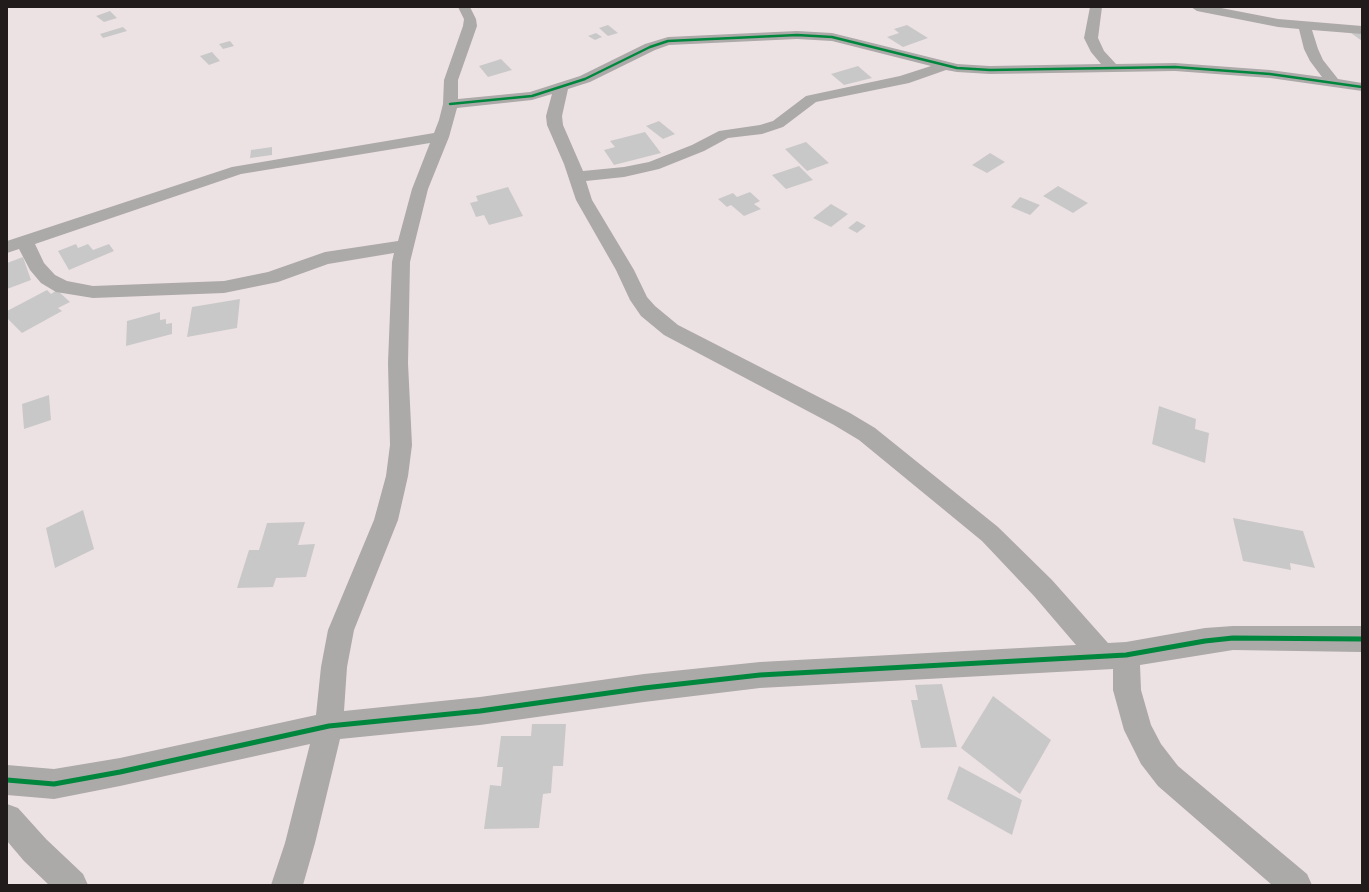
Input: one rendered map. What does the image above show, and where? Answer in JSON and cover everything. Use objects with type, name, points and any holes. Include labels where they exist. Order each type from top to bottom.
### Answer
[{"type":"street","points":[[287,885],[300,842],[329,726],[334,667],[340,630],[386,520],[397,476],[401,445],[398,363],[399,282],[404,246],[420,189],[441,138],[450,104],[451,80],[470,26],[470,19],[464,7]]},
{"type":"street","points":[[1096,7],[1091,38],[1098,52],[1111,67]]},
{"type":"street","points":[[1197,7],[1254,19],[1305,27],[1362,30]]},
{"type":"street","points":[[1305,27],[1311,49],[1317,61],[1332,81]]},
{"type":"street","points":[[450,104],[511,99],[561,87],[585,79],[659,43],[690,40],[818,35],[856,42],[943,66],[990,70],[1111,67],[1227,69],[1332,81],[1362,87]]},
{"type":"street","points":[[576,177],[624,172],[653,166],[698,148],[724,134],[762,129],[778,124],[805,102],[815,97],[904,80],[943,66]]},
{"type":"street","points":[[561,87],[554,116],[555,125],[591,214],[625,270],[639,300],[659,321],[671,330],[867,434],[990,534],[1043,588],[1114,655],[1127,690],[1138,730],[1151,754],[1168,776],[1296,885]]},
{"type":"street","points":[[7,247],[238,170],[441,138]]},
{"type":"street","points":[[25,242],[36,266],[48,279],[63,287],[93,292],[192,289],[224,286],[271,278],[325,258],[404,246]]},
{"type":"street","points":[[7,780],[54,784],[120,772],[329,726],[472,712],[644,688],[760,675],[1114,655],[1233,638],[1362,639]]},
{"type":"street","points":[[7,819],[35,850],[72,885]]},
{"type":"building","points":[[110,11],[117,18],[104,22],[96,16]]},
{"type":"building","points":[[608,25],[618,33],[608,36],[599,28]]},
{"type":"building","points":[[907,25],[928,38],[903,47],[887,37],[899,33],[894,29]]},
{"type":"building","points":[[123,27],[127,31],[103,38],[100,34]]},
{"type":"building","points":[[596,33],[602,37],[595,40],[588,36]]},
{"type":"building","points":[[1351,33],[1362,33],[1362,41]]},
{"type":"building","points":[[230,41],[234,46],[223,49],[219,44]]},
{"type":"building","points":[[212,52],[220,61],[209,65],[200,56]]},
{"type":"building","points":[[501,59],[512,70],[488,77],[479,66]]},
{"type":"building","points":[[858,66],[872,78],[844,85],[831,74]]},
{"type":"building","points":[[659,121],[675,134],[663,139],[646,126]]},
{"type":"building","points":[[645,132],[661,153],[614,165],[604,150],[615,147],[610,141]]},
{"type":"building","points":[[806,142],[829,163],[807,171],[785,149]]},
{"type":"building","points":[[272,147],[272,155],[250,158],[251,150]]},
{"type":"building","points":[[990,153],[1005,162],[987,173],[972,165]]},
{"type":"building","points":[[799,166],[813,180],[786,189],[772,175]]},
{"type":"building","points":[[1058,186],[1088,203],[1073,213],[1043,196]]},
{"type":"building","points":[[508,187],[523,216],[489,225],[484,215],[476,217],[470,203],[478,201],[476,196]]},
{"type":"building","points":[[750,192],[760,201],[754,204],[761,209],[744,216],[731,205],[727,207],[718,199],[733,193],[737,197]]},
{"type":"building","points":[[1020,197],[1040,205],[1030,215],[1011,207]]},
{"type":"building","points":[[831,204],[848,214],[831,227],[813,218]]},
{"type":"building","points":[[857,221],[866,226],[857,233],[848,228]]},
{"type":"building","points":[[76,244],[78,248],[88,244],[93,250],[109,244],[114,251],[69,270],[58,251]]},
{"type":"building","points":[[23,257],[31,280],[7,289],[7,263]]},
{"type":"building","points":[[47,290],[51,294],[57,290],[70,302],[58,308],[62,311],[22,333],[7,318],[7,311]]},
{"type":"building","points":[[240,299],[237,328],[187,337],[192,307]]},
{"type":"building","points":[[160,312],[160,320],[166,319],[166,324],[172,323],[172,334],[126,346],[127,321]]},
{"type":"building","points":[[49,395],[51,420],[24,429],[22,404]]},
{"type":"building","points":[[1159,406],[1196,419],[1195,429],[1209,433],[1205,463],[1152,444]]},
{"type":"building","points":[[83,510],[94,549],[55,568],[46,528]]},
{"type":"building","points":[[1233,518],[1303,531],[1315,568],[1290,563],[1291,570],[1243,561]]},
{"type":"building","points":[[305,522],[298,545],[315,544],[306,577],[276,578],[273,587],[237,588],[249,550],[259,550],[267,523]]},
{"type":"building","points":[[942,684],[957,747],[921,748],[911,700],[918,700],[915,685]]},
{"type":"building","points":[[993,696],[1051,740],[1020,794],[961,748]]},
{"type":"building","points":[[532,724],[566,724],[563,766],[553,766],[551,793],[543,794],[539,828],[484,829],[490,785],[501,786],[503,767],[497,767],[501,736],[531,736]]},
{"type":"building","points":[[959,766],[1022,800],[1012,835],[947,799]]},
{"type":"cycle path","points":[[450,104],[532,96],[585,79],[650,47],[668,41],[797,35],[832,37],[957,68],[990,70],[1175,67],[1270,74],[1362,87]]},
{"type":"cycle path","points":[[7,780],[54,784],[120,772],[329,726],[480,711],[644,688],[760,675],[1126,655],[1205,641],[1233,638],[1362,639]]}]
